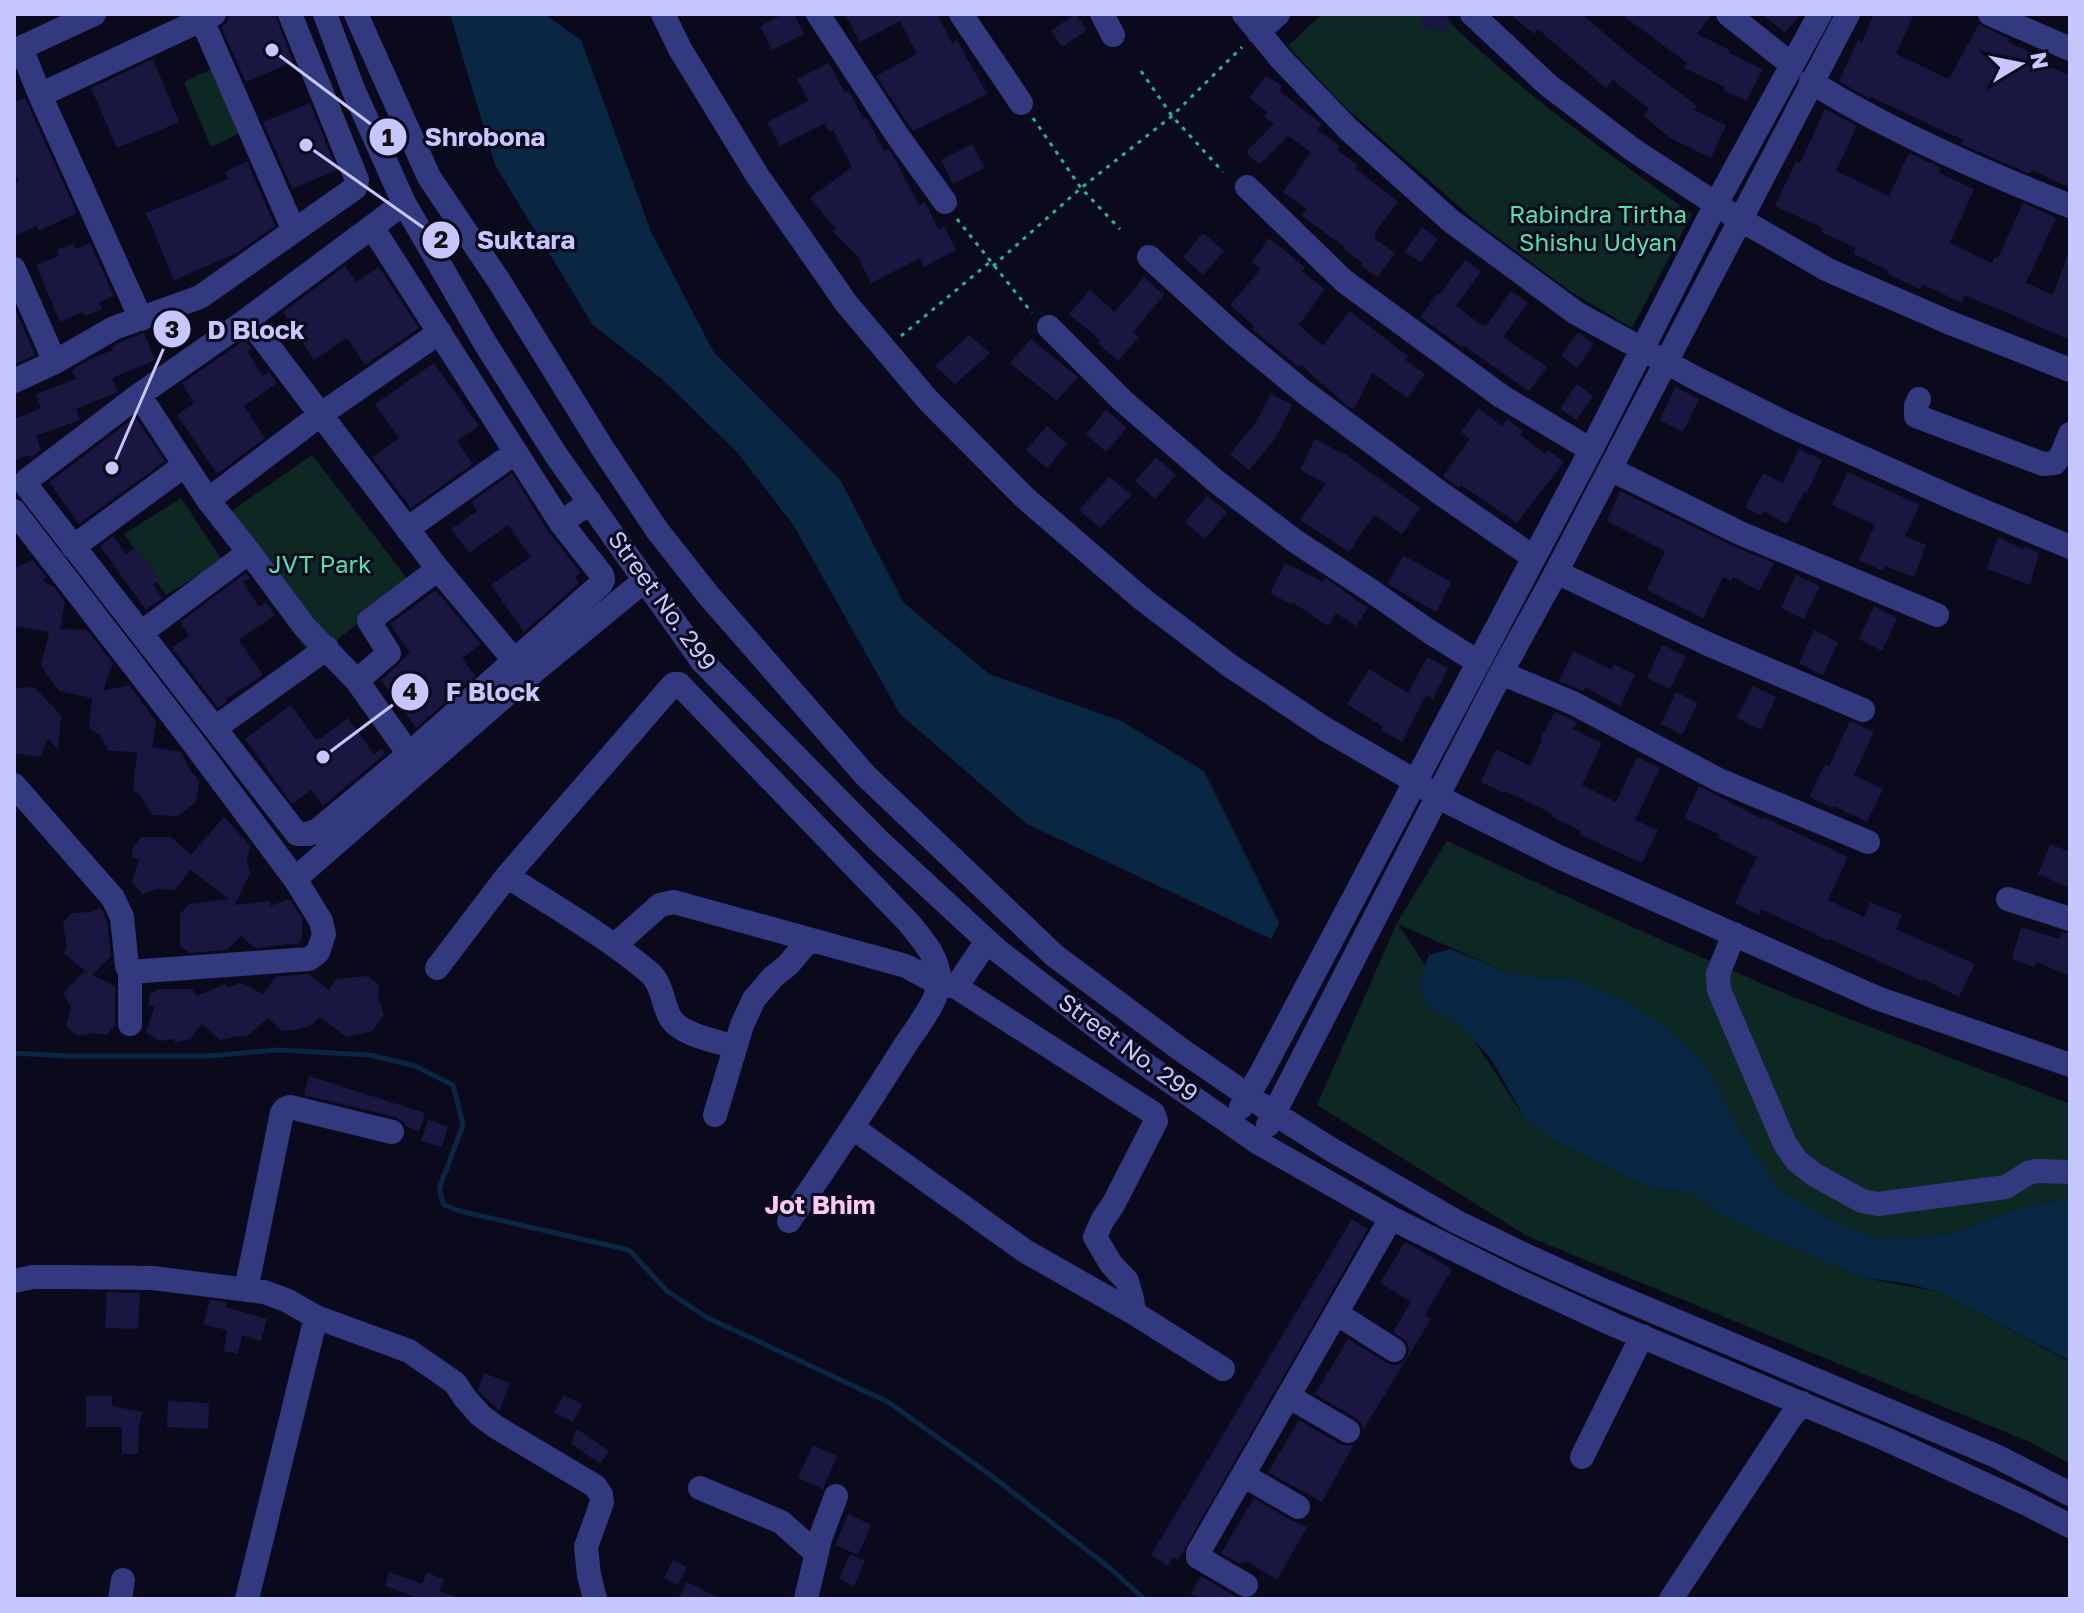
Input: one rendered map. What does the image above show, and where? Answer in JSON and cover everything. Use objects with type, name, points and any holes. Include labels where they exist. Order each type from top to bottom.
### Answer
[{"type":"street","points":[[94,14],[18,50],[141,319]]},
{"type":"street","points":[[290,14],[358,184]]},
{"type":"street","name":"Street No. 299","points":[[325,14],[353,89],[404,203],[485,343],[556,455],[702,661],[878,840],[987,941],[1135,1057],[1257,1142],[1391,1218],[1516,1280],[1802,1403],[2009,1495],[2070,1526]]},
{"type":"street","points":[[356,14],[429,177],[499,281],[649,518],[709,596],[866,776],[1055,956],[1180,1049],[1275,1114],[1455,1221],[1773,1364],[1970,1444],[2070,1494]]},
{"type":"street","points":[[663,14],[680,49],[757,175],[846,303],[927,399],[1024,497],[1141,598],[1229,665],[1325,729],[1438,797],[1559,857],[1877,998],[2070,1065]]},
{"type":"street","points":[[818,14],[949,208]]},
{"type":"street","points":[[961,14],[1027,110]]},
{"type":"street","points":[[1278,14],[1251,23],[1348,129],[1451,221],[1576,313],[1787,424],[2068,539]]},
{"type":"street","points":[[1472,14],[1548,85],[1632,149],[1741,219],[1828,270],[2070,370]]},
{"type":"street","points":[[1728,14],[1792,65]]},
{"type":"street","points":[[1232,1123],[1591,450],[1716,204],[1820,14]]},
{"type":"street","points":[[1257,1142],[1275,1114],[1501,673],[1848,14]]},
{"type":"street","points":[[1990,14],[2070,49]]},
{"type":"street","points":[[40,95],[208,17],[294,231]]},
{"type":"street","points":[[1811,81],[1907,135],[2070,206]]},
{"type":"street","points":[[14,381],[55,362],[114,328],[200,297],[358,184],[388,169]]},
{"type":"street","points":[[1247,187],[1344,281],[1501,396],[1591,450]]},
{"type":"street","points":[[372,227],[561,523],[603,580],[409,754],[318,830],[297,834],[25,482],[139,395],[248,319],[404,203]]},
{"type":"street","points":[[1149,257],[1236,336],[1316,401],[1533,557]]},
{"type":"street","points":[[15,276],[55,362]]},
{"type":"street","points":[[248,319],[438,569],[514,660]]},
{"type":"street","points":[[1045,324],[1123,401],[1217,482],[1295,541],[1478,662]]},
{"type":"street","points":[[208,500],[320,415],[440,332]]},
{"type":"street","points":[[139,395],[208,500],[304,626],[357,681],[409,754]]},
{"type":"street","points":[[1919,399],[1916,416],[2043,464],[2055,463],[2070,434]]},
{"type":"street","points":[[407,529],[516,452]]},
{"type":"street","points":[[73,547],[185,465]]},
{"type":"street","points":[[1610,469],[1740,533],[1937,615]]},
{"type":"street","points":[[561,523],[590,502]]},
{"type":"street","points":[[14,511],[295,879],[321,921],[324,934],[318,952],[309,959],[130,972]]},
{"type":"street","points":[[141,633],[249,552]]},
{"type":"street","points":[[357,681],[389,653],[369,621],[438,569]]},
{"type":"street","points":[[1556,572],[1710,645],[1863,710]]},
{"type":"street","points":[[295,879],[515,687],[645,580]]},
{"type":"street","points":[[215,728],[327,648]]},
{"type":"street","points":[[1501,673],[1573,703],[1719,780],[1868,842]]},
{"type":"street","points":[[437,968],[507,876],[670,688],[679,684],[909,923],[926,944],[947,985]]},
{"type":"street","points":[[14,785],[113,898],[122,917],[130,972],[130,1024]]},
{"type":"street","points":[[507,876],[615,945],[653,976],[660,986],[670,1019],[681,1030],[735,1047]]},
{"type":"street","points":[[2008,899],[2070,919]]},
{"type":"street","points":[[615,945],[660,905],[674,902],[906,966],[947,985],[1153,1113],[1156,1121],[1095,1237],[1111,1264],[1127,1281],[1134,1313]]},
{"type":"street","points":[[1734,934],[1718,974],[1719,990],[1785,1144],[1797,1161],[1815,1175],[1862,1201],[1878,1204],[2006,1187],[2036,1171],[2070,1172]]},
{"type":"street","points":[[715,1115],[742,1025],[754,999],[809,940]]},
{"type":"street","points":[[789,1221],[853,1128],[925,1014],[987,941]]},
{"type":"street","points":[[246,1290],[285,1109],[290,1107],[392,1132]]},
{"type":"street","points":[[853,1128],[1025,1251],[1134,1313],[1223,1369]]},
{"type":"street","points":[[1246,1585],[1198,1557],[1198,1553],[1391,1218]]},
{"type":"street","points":[[14,1281],[33,1277],[153,1278],[264,1292],[316,1317],[409,1351],[455,1383],[480,1415],[496,1427],[595,1486],[602,1502],[586,1547],[595,1599]]},
{"type":"street","points":[[1336,1313],[1394,1350]]},
{"type":"street","points":[[247,1599],[316,1317]]},
{"type":"street","points":[[1582,1457],[1642,1336]]},
{"type":"street","points":[[1288,1396],[1348,1431]]},
{"type":"street","points":[[1671,1599],[1802,1403]]},
{"type":"street","points":[[1243,1475],[1298,1507]]},
{"type":"street","points":[[700,1488],[781,1522],[816,1553]]},
{"type":"street","points":[[806,1599],[816,1553],[836,1496]]},
{"type":"path","points":[[901,336],[1172,116],[1251,23]]},
{"type":"path","points":[[1141,71],[1172,116],[1223,172]]},
{"type":"path","points":[[1027,110],[1081,188],[1120,229]]},
{"type":"path","points":[[949,208],[991,264],[1045,324]]},
{"type":"green space","name":"Rabindra Tirtha Shishu Udyan","points":[[1322,14],[1441,14],[1531,94],[1692,214],[1632,328],[1568,290],[1477,222],[1345,107],[1288,46]]},
{"type":"green space","points":[[220,65],[247,130],[211,147],[184,82]]},
{"type":"green space","name":"JVT Park","points":[[312,455],[410,582],[313,659],[214,523]]},
{"type":"green space","points":[[181,498],[222,560],[166,595],[124,534]]},
{"type":"green space","points":[[1447,841],[1793,997],[2070,1104],[2070,1200],[2014,1210],[1960,1231],[1922,1238],[1869,1237],[1817,1212],[1778,1188],[1738,1128],[1570,978],[1531,977],[1504,971],[1398,924],[1526,1120],[1559,1143],[1649,1187],[1692,1193],[1864,1278],[1940,1292],[2070,1362],[2070,1464],[2032,1443],[1527,1236],[1317,1105],[1397,923]]},
{"type":"water","points":[[450,14],[544,14],[581,40],[651,232],[713,351],[841,481],[903,602],[989,674],[1121,721],[1204,771],[1279,923],[1271,939],[1027,824],[900,714],[794,526],[737,452],[662,379],[593,325],[495,165]]},
{"type":"water","points":[[1450,949],[1504,971],[1531,977],[1570,978],[1620,998],[1670,1030],[1704,1063],[1738,1128],[1778,1188],[1817,1212],[1869,1237],[1922,1238],[1960,1231],[2014,1210],[2070,1200],[2070,1361],[1940,1292],[1864,1278],[1753,1230],[1719,1213],[1692,1193],[1649,1187],[1559,1143],[1526,1120],[1491,1059],[1461,1026],[1431,1009],[1418,987],[1429,955]]},
{"type":"building","points":[[229,14],[275,14],[293,62],[246,82],[221,27],[227,22]]},
{"type":"building","points":[[783,14],[794,14],[804,34],[772,50],[760,26]]},
{"type":"building","points":[[845,14],[937,14],[952,43],[957,40],[987,94],[913,131],[876,76],[917,54],[900,21],[860,42]]},
{"type":"building","points":[[1075,14],[1087,30],[1062,47],[1051,31]]},
{"type":"building","points":[[1422,14],[1449,17],[1447,31],[1421,28]]},
{"type":"building","points":[[1510,14],[1582,14],[1697,106],[1694,110],[1726,125],[1711,158],[1670,138],[1644,116],[1649,109],[1613,80],[1606,88],[1538,29],[1534,34]]},
{"type":"building","points":[[1621,14],[1712,14],[1697,34],[1762,69],[1747,101],[1684,68],[1687,63]]},
{"type":"building","points":[[1762,14],[1801,14],[1785,33]]},
{"type":"building","points":[[1874,14],[1914,14],[1896,54],[1949,79],[1979,24],[2070,76],[2070,188],[2032,170],[2030,174],[1961,144],[1963,140],[1870,99],[1839,81]]},
{"type":"building","points":[[153,59],[179,122],[117,148],[91,88]]},
{"type":"building","points":[[829,63],[845,93],[849,91],[863,119],[867,118],[884,151],[888,149],[891,152],[919,205],[925,202],[938,229],[944,226],[956,250],[924,267],[920,258],[871,283],[858,257],[832,231],[836,229],[810,198],[852,167],[833,130],[829,132],[825,123],[780,146],[767,122],[809,101],[797,79]]},
{"type":"building","points":[[1266,75],[1282,86],[1279,91],[1322,124],[1317,130],[1340,146],[1337,150],[1358,165],[1355,168],[1398,202],[1374,234],[1375,239],[1395,253],[1378,277],[1361,266],[1363,263],[1343,249],[1345,247],[1302,216],[1306,209],[1283,192],[1311,152],[1288,136],[1259,165],[1246,152],[1274,124],[1264,117],[1267,112],[1249,98]]},
{"type":"building","points":[[25,98],[77,213],[39,231],[37,226],[14,236],[14,184],[19,181],[14,169],[14,102]]},
{"type":"building","points":[[310,103],[337,170],[292,189],[263,122]]},
{"type":"building","points":[[1825,109],[1857,126],[1836,171],[1889,196],[1909,153],[1941,168],[1939,173],[1974,189],[1950,243],[1992,263],[1995,257],[1998,258],[2023,203],[2056,218],[2026,283],[2053,295],[2070,254],[2070,340],[1965,295],[1962,303],[1922,284],[1920,289],[1854,254],[1856,248],[1821,232],[1823,228],[1775,206],[1796,161],[1800,163]]},
{"type":"building","points":[[972,144],[985,168],[953,184],[941,160]]},
{"type":"building","points":[[247,161],[275,226],[235,254],[174,280],[146,213],[228,179],[225,172]]},
{"type":"building","points":[[1422,227],[1438,239],[1421,263],[1405,252]]},
{"type":"building","points":[[1203,233],[1224,251],[1203,275],[1183,257]]},
{"type":"building","points":[[1269,238],[1305,267],[1302,272],[1325,289],[1299,325],[1323,346],[1349,311],[1408,356],[1405,360],[1425,374],[1408,398],[1372,373],[1354,409],[1347,406],[1301,365],[1299,367],[1252,329],[1254,326],[1230,305],[1261,269],[1252,262]]},
{"type":"building","points":[[90,243],[114,296],[99,302],[102,309],[85,316],[83,312],[60,322],[36,265],[59,256],[57,250],[73,244],[76,249]]},
{"type":"building","points":[[1465,260],[1481,271],[1456,306],[1483,326],[1511,291],[1528,303],[1503,337],[1547,367],[1529,391],[1420,317]]},
{"type":"building","points":[[345,266],[356,282],[379,267],[419,328],[365,365],[347,338],[314,360],[283,312]]},
{"type":"building","points":[[1144,277],[1164,295],[1133,332],[1139,337],[1118,361],[1098,343],[1100,340],[1069,314],[1090,290],[1115,312]]},
{"type":"building","points":[[14,306],[35,355],[14,364]]},
{"type":"building","points":[[1578,332],[1594,344],[1577,368],[1561,356]]},
{"type":"building","points":[[144,333],[155,360],[112,378],[118,392],[76,409],[80,420],[36,436],[41,450],[31,458],[29,455],[14,461],[14,419],[41,408],[36,394],[76,379],[72,370],[113,350],[112,347],[120,342]]},
{"type":"building","points":[[969,335],[990,353],[955,384],[935,366]]},
{"type":"building","points":[[1031,339],[1078,377],[1057,401],[1010,363]]},
{"type":"building","points":[[245,340],[251,348],[247,351],[263,376],[269,372],[277,383],[244,406],[265,438],[217,474],[177,415],[194,403],[182,383]]},
{"type":"building","points":[[434,363],[479,426],[457,441],[473,464],[411,508],[372,457],[399,438],[375,404]]},
{"type":"building","points":[[1577,384],[1593,396],[1576,420],[1560,408]]},
{"type":"building","points":[[1675,387],[1699,399],[1683,432],[1660,420]]},
{"type":"building","points":[[1271,394],[1292,405],[1275,439],[1249,470],[1230,454],[1256,422]]},
{"type":"building","points":[[1478,408],[1502,426],[1507,419],[1523,431],[1520,435],[1545,454],[1548,450],[1564,462],[1517,523],[1443,476],[1470,439],[1461,432]]},
{"type":"building","points":[[1106,410],[1127,428],[1106,452],[1086,434]]},
{"type":"building","points":[[135,417],[165,461],[79,524],[49,482]]},
{"type":"building","points":[[1047,426],[1067,444],[1047,468],[1026,450]]},
{"type":"building","points":[[1315,439],[1344,453],[1420,508],[1402,534],[1374,515],[1349,552],[1300,520],[1326,484],[1300,470]]},
{"type":"building","points":[[1799,449],[1822,460],[1807,493],[1804,492],[1787,524],[1763,511],[1761,516],[1745,507],[1763,473],[1783,483]]},
{"type":"building","points":[[1156,457],[1176,475],[1155,499],[1135,481]]},
{"type":"building","points":[[1848,472],[1920,505],[1905,536],[1926,545],[1914,577],[1885,566],[1883,571],[1859,560],[1875,525],[1832,505]]},
{"type":"building","points":[[512,473],[548,531],[581,573],[575,577],[579,583],[524,632],[491,585],[531,557],[508,525],[469,553],[451,529],[477,511],[471,502]]},
{"type":"building","points":[[1109,477],[1132,495],[1100,528],[1079,510]]},
{"type":"building","points":[[1620,491],[1774,563],[1759,591],[1733,577],[1731,581],[1723,577],[1703,618],[1647,590],[1665,551],[1607,521]]},
{"type":"building","points":[[1207,496],[1227,512],[1205,539],[1185,522]]},
{"type":"building","points":[[113,536],[126,554],[136,546],[160,579],[153,585],[162,598],[146,610],[100,546]]},
{"type":"building","points":[[1998,537],[2039,553],[2030,585],[1987,569]]},
{"type":"building","points":[[1403,555],[1451,582],[1436,612],[1388,584]]},
{"type":"building","points":[[33,560],[46,577],[43,581],[54,587],[65,602],[60,629],[87,630],[113,663],[103,691],[129,685],[156,721],[152,747],[181,752],[199,781],[196,802],[178,816],[152,815],[139,793],[133,791],[137,752],[108,751],[100,735],[89,728],[92,698],[59,691],[41,666],[49,632],[14,626],[14,568]]},
{"type":"building","points":[[1285,563],[1323,582],[1325,578],[1368,608],[1356,626],[1336,613],[1328,626],[1292,602],[1270,593]]},
{"type":"building","points":[[246,573],[250,578],[243,582],[259,607],[266,602],[275,615],[239,640],[263,675],[226,699],[228,701],[218,708],[172,648],[189,636],[180,622]]},
{"type":"building","points":[[1796,575],[1820,586],[1804,619],[1781,608]]},
{"type":"building","points":[[436,590],[481,644],[462,658],[475,676],[416,728],[381,680],[410,653],[390,624]]},
{"type":"building","points":[[1874,606],[1897,618],[1882,651],[1859,639]]},
{"type":"building","points":[[1814,630],[1838,642],[1823,675],[1799,663]]},
{"type":"building","points":[[1662,645],[1686,656],[1670,689],[1647,678]]},
{"type":"building","points":[[1573,651],[1611,669],[1614,664],[1635,675],[1620,706],[1585,687],[1583,691],[1559,681]]},
{"type":"building","points":[[1427,657],[1448,668],[1433,699],[1426,695],[1402,742],[1347,704],[1369,669],[1408,693]]},
{"type":"building","points":[[1753,686],[1776,697],[1761,730],[1737,718]]},
{"type":"building","points":[[34,687],[61,715],[58,749],[48,739],[40,757],[14,753],[14,688]]},
{"type":"building","points":[[1676,692],[1698,703],[1682,735],[1661,724]]},
{"type":"building","points":[[291,705],[316,740],[348,718],[374,754],[382,749],[385,754],[323,806],[311,790],[292,804],[245,739]]},
{"type":"building","points":[[1555,712],[1577,722],[1573,729],[1602,743],[1582,785],[1616,802],[1637,757],[1660,768],[1635,820],[1658,830],[1642,863],[1579,834],[1581,831],[1552,817],[1553,814],[1481,782],[1496,749],[1530,766]]},
{"type":"building","points":[[1850,721],[1874,732],[1854,775],[1883,789],[1867,822],[1809,797],[1825,764],[1829,766]]},
{"type":"building","points":[[1699,786],[1762,819],[1848,857],[1828,900],[1864,917],[1870,902],[1902,915],[1896,929],[1975,964],[1959,997],[1761,909],[1759,915],[1735,903],[1757,857],[1684,818]]},
{"type":"building","points":[[224,817],[250,846],[247,860],[250,873],[235,905],[270,901],[270,906],[290,899],[302,918],[300,943],[255,948],[241,936],[227,950],[189,953],[180,945],[180,914],[189,904],[229,899],[190,870],[175,890],[157,889],[143,894],[132,882],[139,859],[133,858],[132,849],[141,837],[171,837],[191,855]]},
{"type":"building","points":[[2050,844],[2070,852],[2070,888],[2038,874]]},
{"type":"building","points":[[101,908],[107,921],[111,956],[92,975],[115,986],[115,1025],[107,1035],[93,1033],[78,1036],[66,1026],[71,1007],[63,993],[87,972],[64,954],[67,947],[63,923],[72,913]]},
{"type":"building","points":[[2021,927],[2059,939],[2062,932],[2070,934],[2070,976],[2036,962],[2034,967],[2012,959]]},
{"type":"building","points":[[309,974],[329,990],[336,979],[368,976],[379,985],[378,996],[384,1015],[372,1031],[347,1037],[319,1017],[312,1025],[282,1031],[268,1018],[246,1037],[220,1040],[202,1024],[190,1039],[175,1043],[175,1039],[159,1041],[146,1032],[155,1006],[149,1005],[150,994],[159,989],[192,989],[197,996],[226,984],[227,987],[241,983],[263,994],[275,977]]},
{"type":"building","points":[[309,1076],[425,1113],[419,1131],[406,1126],[396,1117],[304,1095]]},
{"type":"building","points":[[428,1120],[448,1126],[442,1147],[421,1141]]},
{"type":"building","points":[[1352,1219],[1368,1229],[1178,1560],[1173,1557],[1168,1566],[1151,1555]]},
{"type":"building","points":[[1405,1242],[1452,1269],[1425,1315],[1431,1319],[1363,1430],[1356,1418],[1315,1394],[1348,1339],[1387,1363],[1400,1364],[1407,1357],[1407,1342],[1393,1332],[1411,1302],[1380,1283]]},
{"type":"building","points":[[107,1292],[140,1293],[138,1329],[105,1328]]},
{"type":"building","points":[[210,1300],[227,1302],[226,1307],[267,1319],[261,1341],[242,1335],[238,1354],[224,1351],[227,1330],[203,1324]]},
{"type":"building","points":[[484,1373],[510,1383],[499,1411],[478,1390]]},
{"type":"building","points":[[563,1395],[582,1404],[573,1422],[554,1413]]},
{"type":"building","points":[[86,1396],[112,1396],[112,1406],[142,1412],[138,1454],[122,1454],[122,1427],[86,1427]]},
{"type":"building","points":[[168,1401],[209,1403],[208,1429],[167,1427]]},
{"type":"building","points":[[1299,1420],[1340,1444],[1354,1444],[1322,1502],[1268,1472]]},
{"type":"building","points":[[577,1429],[609,1451],[600,1464],[571,1443]]},
{"type":"building","points":[[813,1445],[837,1456],[823,1489],[798,1478]]},
{"type":"building","points":[[1254,1498],[1307,1527],[1277,1580],[1246,1561],[1240,1564],[1221,1553]]},
{"type":"building","points":[[848,1514],[871,1525],[858,1555],[835,1545]]},
{"type":"building","points":[[850,1554],[865,1561],[854,1586],[839,1579]]},
{"type":"building","points":[[673,1560],[687,1567],[678,1585],[664,1578]]},
{"type":"building","points":[[389,1572],[422,1584],[427,1572],[444,1580],[439,1591],[457,1599],[416,1599],[385,1586]]},
{"type":"building","points":[[1201,1576],[1242,1599],[1200,1599],[1191,1593]]},
{"type":"building","points":[[687,1582],[721,1599],[678,1599]]},
{"type":"waterway","points":[[14,1053],[207,1056],[278,1050],[370,1055],[415,1066],[453,1085],[463,1125],[439,1189],[444,1205],[629,1250],[667,1291],[706,1317],[888,1402],[993,1477],[1111,1569],[1144,1599]]},
{"type":"place","name":"Shrobona","points":[[272,50]]},
{"type":"place","name":"Suktara","points":[[306,145]]},
{"type":"place","name":"D Block","points":[[112,468]]},
{"type":"place","name":"F Block","points":[[323,757]]},
{"type":"district","name":"Jot Bhim","points":[[820,1205]]}]
